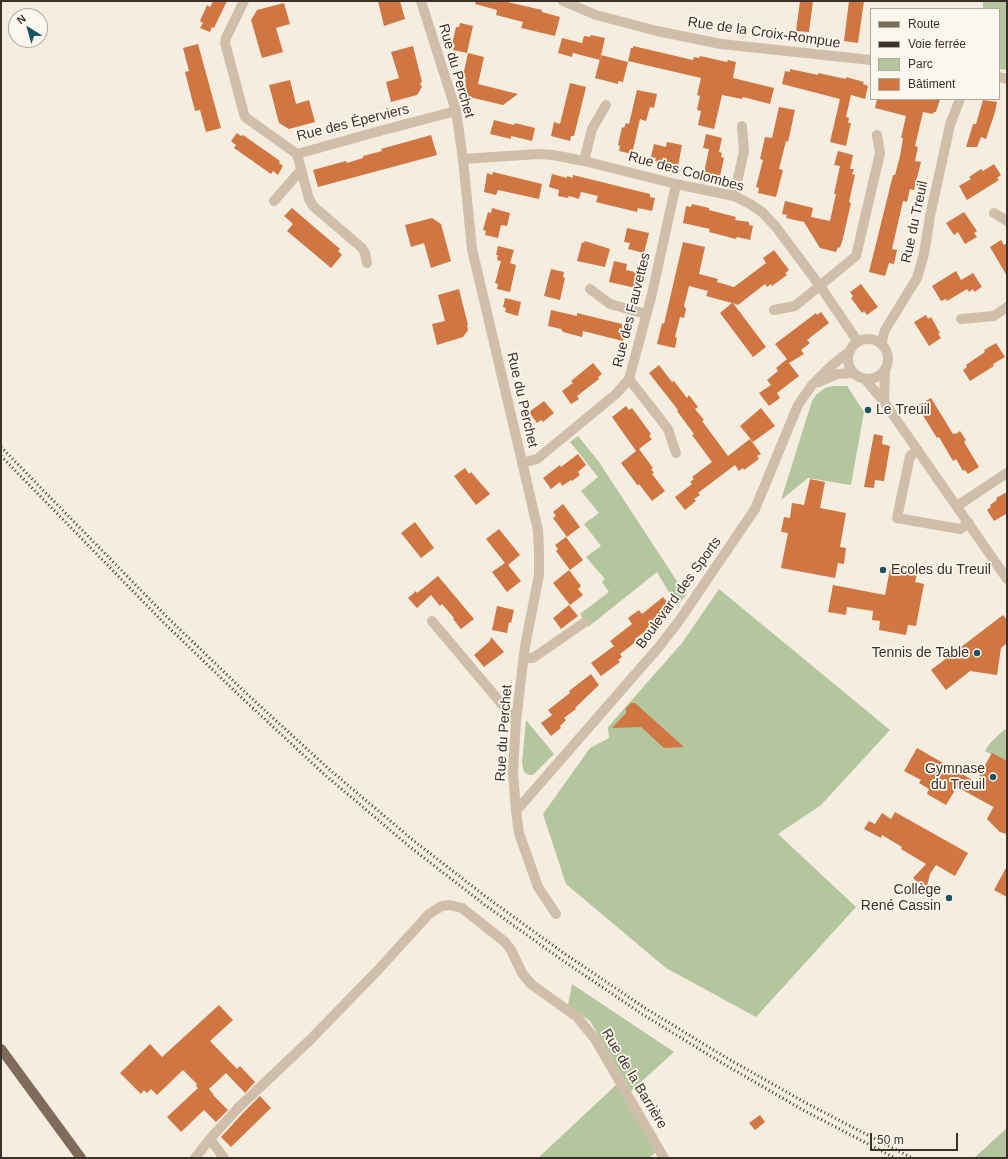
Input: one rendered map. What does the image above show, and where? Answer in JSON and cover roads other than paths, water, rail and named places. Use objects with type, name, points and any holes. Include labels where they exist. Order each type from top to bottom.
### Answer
[{"type":"main road","points":[[1,1049],[81,1158]]},
{"type":"street","name":"Rue des Éperviers","points":[[244,1],[225,43],[245,117],[297,154],[456,112]]},
{"type":"street","name":"Rue du Perchet","points":[[421,1],[456,112],[463,159],[472,249],[538,530],[540,551],[539,575],[524,658],[516,721],[513,772],[519,833],[538,887],[556,914]]},
{"type":"street","name":"Rue de la Croix-Rompue","points":[[563,1],[596,16],[657,31],[721,44],[870,60]]},
{"type":"street","name":"Rue du Treuil","points":[[881,344],[885,330],[917,278],[924,254],[930,216],[950,125],[960,100]]},
{"type":"street","points":[[584,161],[592,130],[606,105]]},
{"type":"street","points":[[734,196],[744,151],[742,126]]},
{"type":"street","points":[[774,310],[795,306],[856,256],[880,153],[877,135]]},
{"type":"street","points":[[297,154],[308,199],[313,206],[362,248],[367,263]]},
{"type":"street","name":"Rue des Colombes","points":[[463,159],[539,154],[553,155],[734,196],[762,212],[776,227],[820,286],[858,342]]},
{"type":"street","points":[[274,201],[301,170]]},
{"type":"street","name":"Rue des Fauvettes","points":[[522,463],[537,458],[616,394],[629,378],[646,314],[676,184]]},
{"type":"street","points":[[994,213],[1007,221]]},
{"type":"street","points":[[590,289],[610,304],[646,314]]},
{"type":"street","points":[[962,319],[994,316],[1007,307]]},
{"type":"street","points":[[884,402],[887,353],[881,344],[870,339],[858,342],[850,351],[848,362],[853,373],[858,377],[865,379],[874,378],[882,374],[885,370]]},
{"type":"street","name":"Boulevard des Sports","points":[[516,811],[658,648],[679,621],[755,509],[798,405],[812,385],[831,366],[850,351]]},
{"type":"street","points":[[812,385],[837,374],[853,373]]},
{"type":"street","points":[[629,378],[668,429],[676,453]]},
{"type":"street","points":[[865,379],[884,402],[1007,579]]},
{"type":"street","points":[[918,450],[910,456],[897,518],[960,529],[969,523]]},
{"type":"street","points":[[957,506],[1007,473]]},
{"type":"street","points":[[432,621],[516,721]]},
{"type":"street","points":[[524,658],[533,658],[585,622]]},
{"type":"street","name":"Rue de la Barrière","points":[[195,1158],[210,1139],[268,1079],[315,1035],[378,970],[428,914],[442,906],[450,906],[462,908],[505,942],[522,973],[531,984],[577,1017],[595,1039],[664,1158]]},
{"type":"street","points":[[210,1139],[224,1158]]},
{"type":"railway","points":[[1,447],[168,618],[248,695],[330,770],[414,841],[489,899],[565,954],[645,1008],[725,1057],[806,1103],[912,1158]]},
{"type":"railway","points":[[1,456],[164,623],[243,699],[325,775],[410,847],[485,905],[562,960],[642,1014],[803,1110],[895,1158]]},
{"type":"place","name":"Le Treuil","points":[[868,410]]},
{"type":"place","name":"Ecoles du Treuil","points":[[883,570]]},
{"type":"place","name":"Tennis de Table","points":[[977,653]]},
{"type":"place","name":"Gymnase du Treuil","points":[[993,777]]},
{"type":"place","name":"Collège René Cassin","points":[[949,898]]}]
